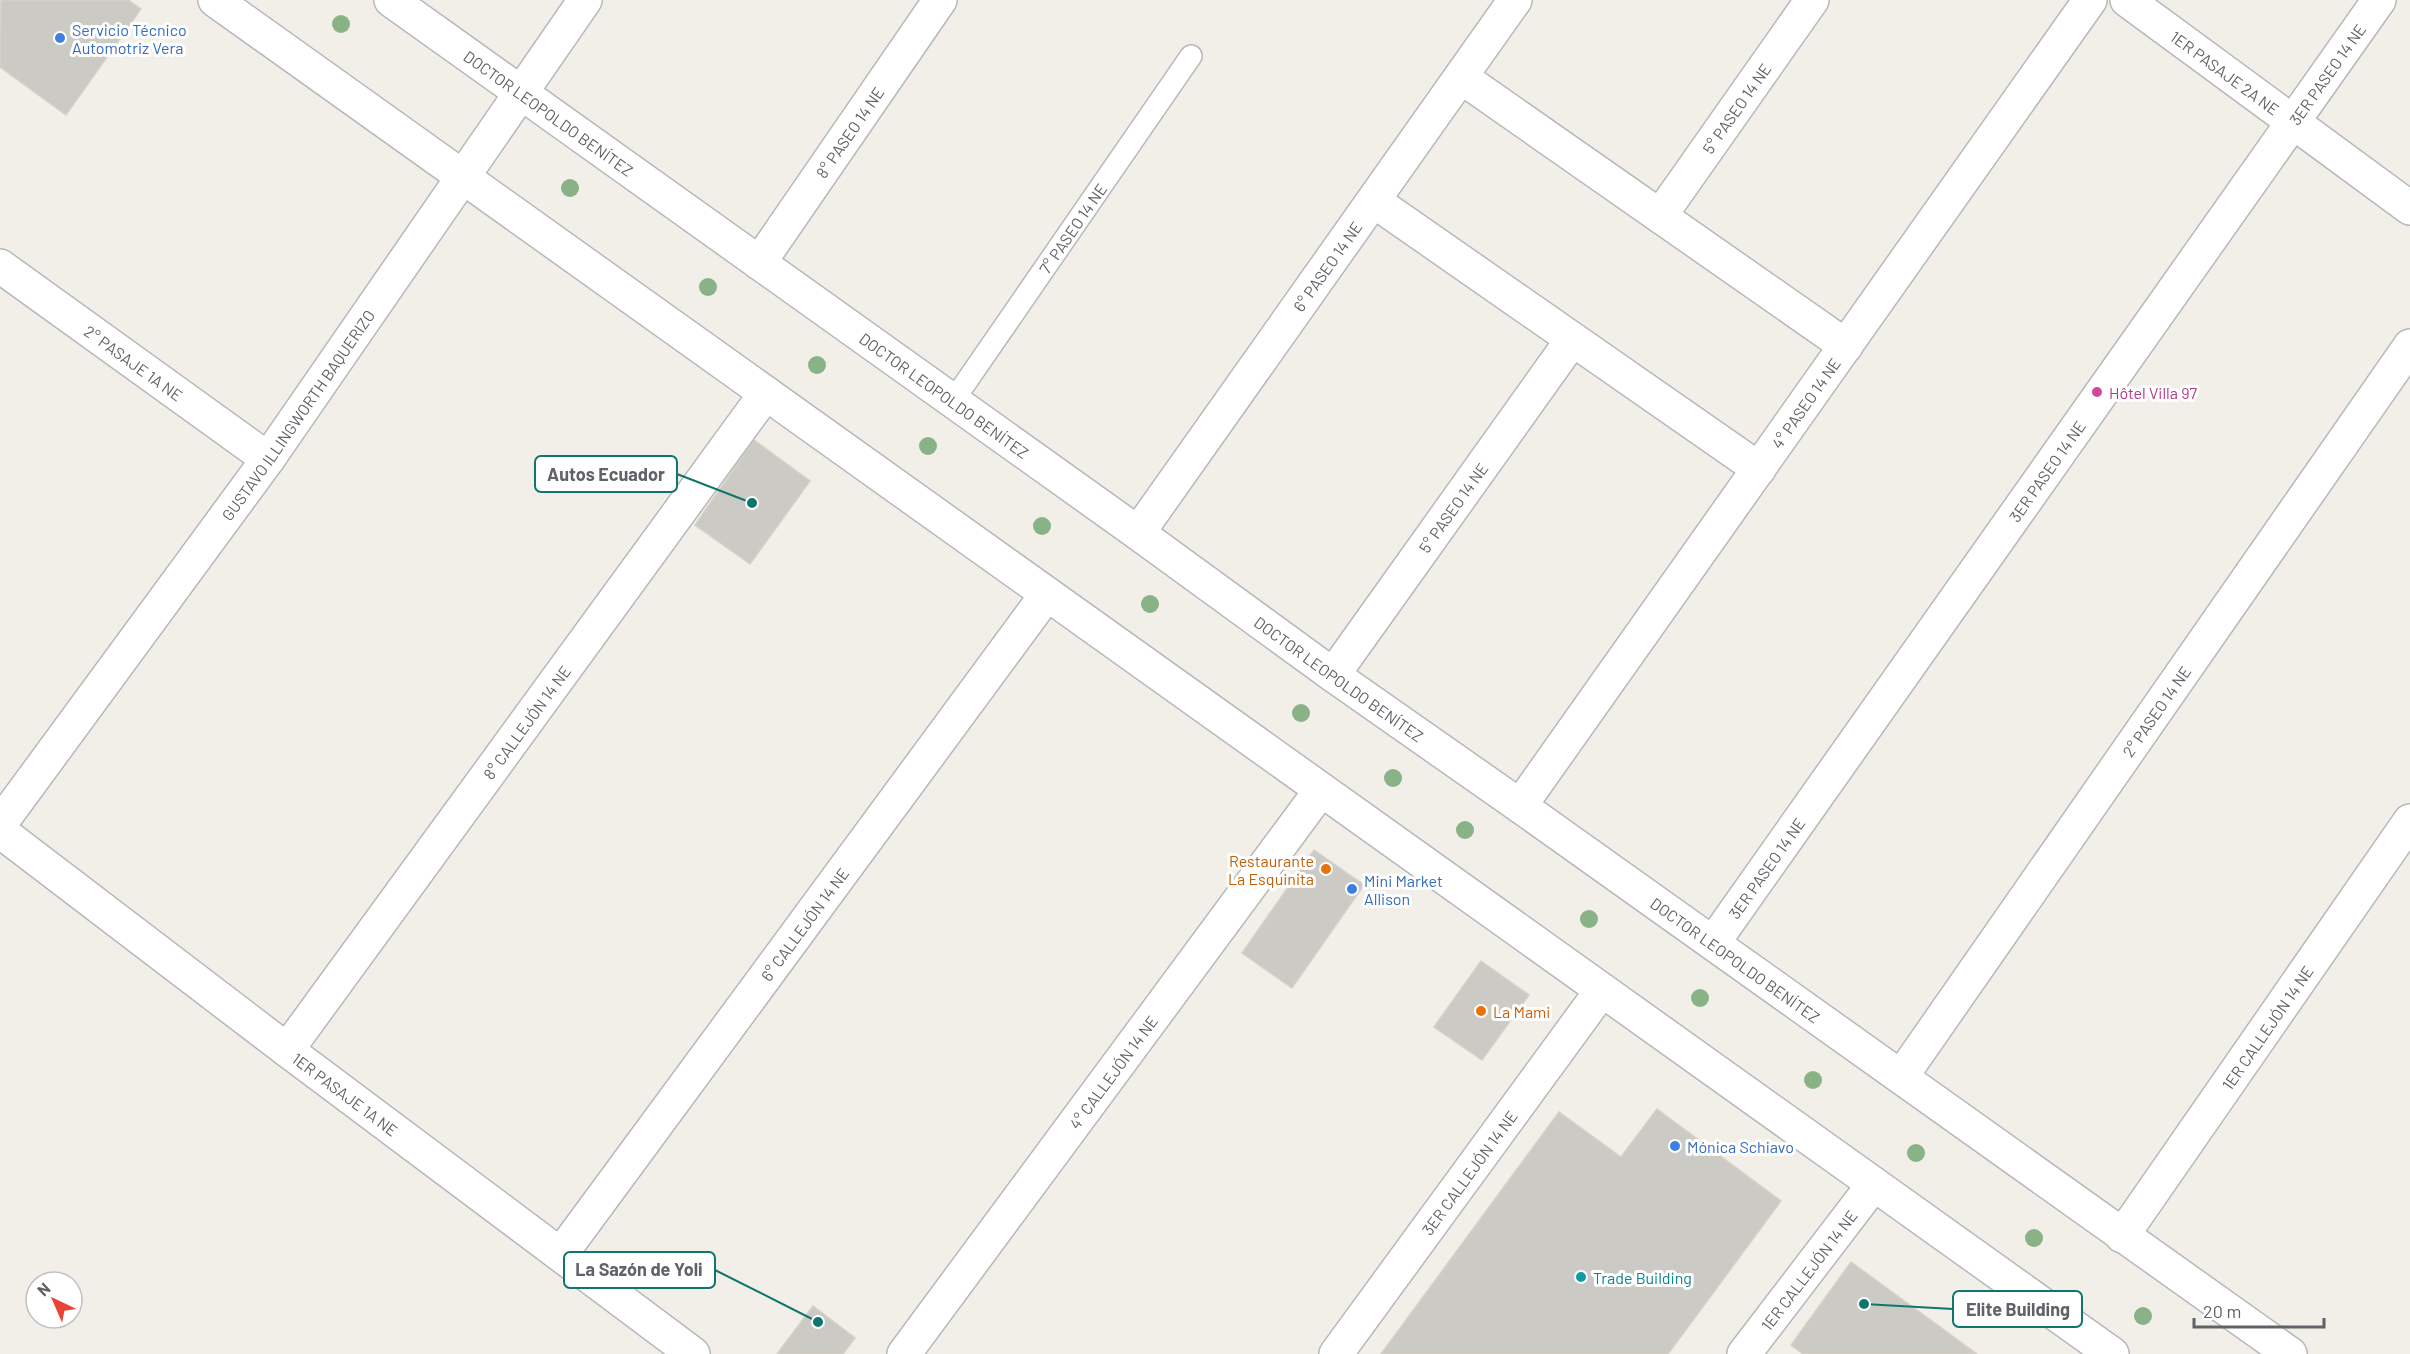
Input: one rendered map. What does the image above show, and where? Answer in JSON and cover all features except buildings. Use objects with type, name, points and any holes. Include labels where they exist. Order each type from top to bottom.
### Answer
[{"type":"street","points":[[215,0],[2112,1354]]},
{"type":"street","name":"DOCTOR LEOPOLDO BENÍTEZ","points":[[390,0],[1138,533],[1333,675],[2290,1354]]},
{"type":"street","name":"GUSTAVO ILLINGWORTH BAQUERIZO","points":[[0,824],[268,459],[585,0]]},
{"type":"street","name":"8° PASEO 14 NE","points":[[759,263],[940,0]]},
{"type":"street","name":"6° PASEO 14 NE","points":[[1138,533],[1515,0]]},
{"type":"street","name":"5° PASEO 14 NE","points":[[1660,216],[1812,0]]},
{"type":"street","name":"4° PASEO 14 NE","points":[[1520,806],[2090,0]]},
{"type":"street","name":"1ER PASAJE 2A NE","points":[[2127,0],[2410,208]]},
{"type":"street","name":"3ER PASEO 14 NE","points":[[1713,943],[2379,0]]},
{"type":"street","points":[[1461,77],[1846,346]]},
{"type":"street","points":[[1374,201],[1759,469]]},
{"type":"street","name":"2° PASAJE 1A NE","points":[[0,266],[268,459]]},
{"type":"street","name":"5° PASEO 14 NE","points":[[1333,675],[1572,340]]},
{"type":"street","name":"2° PASEO 14 NE","points":[[1901,1077],[2410,346]]},
{"type":"street","name":"8° CALLEJÓN 14 NE","points":[[287,1050],[766,393]]},
{"type":"street","name":"6° CALLEJÓN 14 NE","points":[[561,1254],[1047,594]]},
{"type":"street","name":"4° CALLEJÓN 14 NE","points":[[904,1354],[1321,790]]},
{"type":"street","name":"1ER CALLEJÓN 14 NE","points":[[2122,1236],[2410,821]]},
{"type":"street","name":"1ER PASAJE 1A NE","points":[[0,831],[287,1050],[693,1354]]},
{"type":"street","name":"3ER CALLEJÓN 14 NE","points":[[1335,1354],[1602,990]]},
{"type":"street","name":"1ER CALLEJÓN 14 NE","points":[[1744,1354],[1874,1184]]},
{"type":"street","points":[[2238,1318],[2260,1354]]},
{"type":"lane","name":"7° PASEO 14 NE","points":[[953,401],[1191,56]]},
{"type":"place","name":"Servicio Técnico Automotriz Vera","points":[[60,38]]},
{"type":"place","name":"Hôtel Villa 97","points":[[2097,392]]},
{"type":"place","name":"Autos Ecuador","points":[[752,503]]},
{"type":"place","name":"Restaurante La Esquinita","points":[[1326,869]]},
{"type":"place","name":"Mini Market Allison","points":[[1352,889]]},
{"type":"place","name":"La Mami","points":[[1481,1011]]},
{"type":"place","name":"Mónica Schiavo","points":[[1675,1146]]},
{"type":"place","name":"Trade Building","points":[[1581,1277]]},
{"type":"place","name":"Elite Building","points":[[1864,1304]]},
{"type":"place","name":"La Sazón de Yoli","points":[[818,1322]]}]
